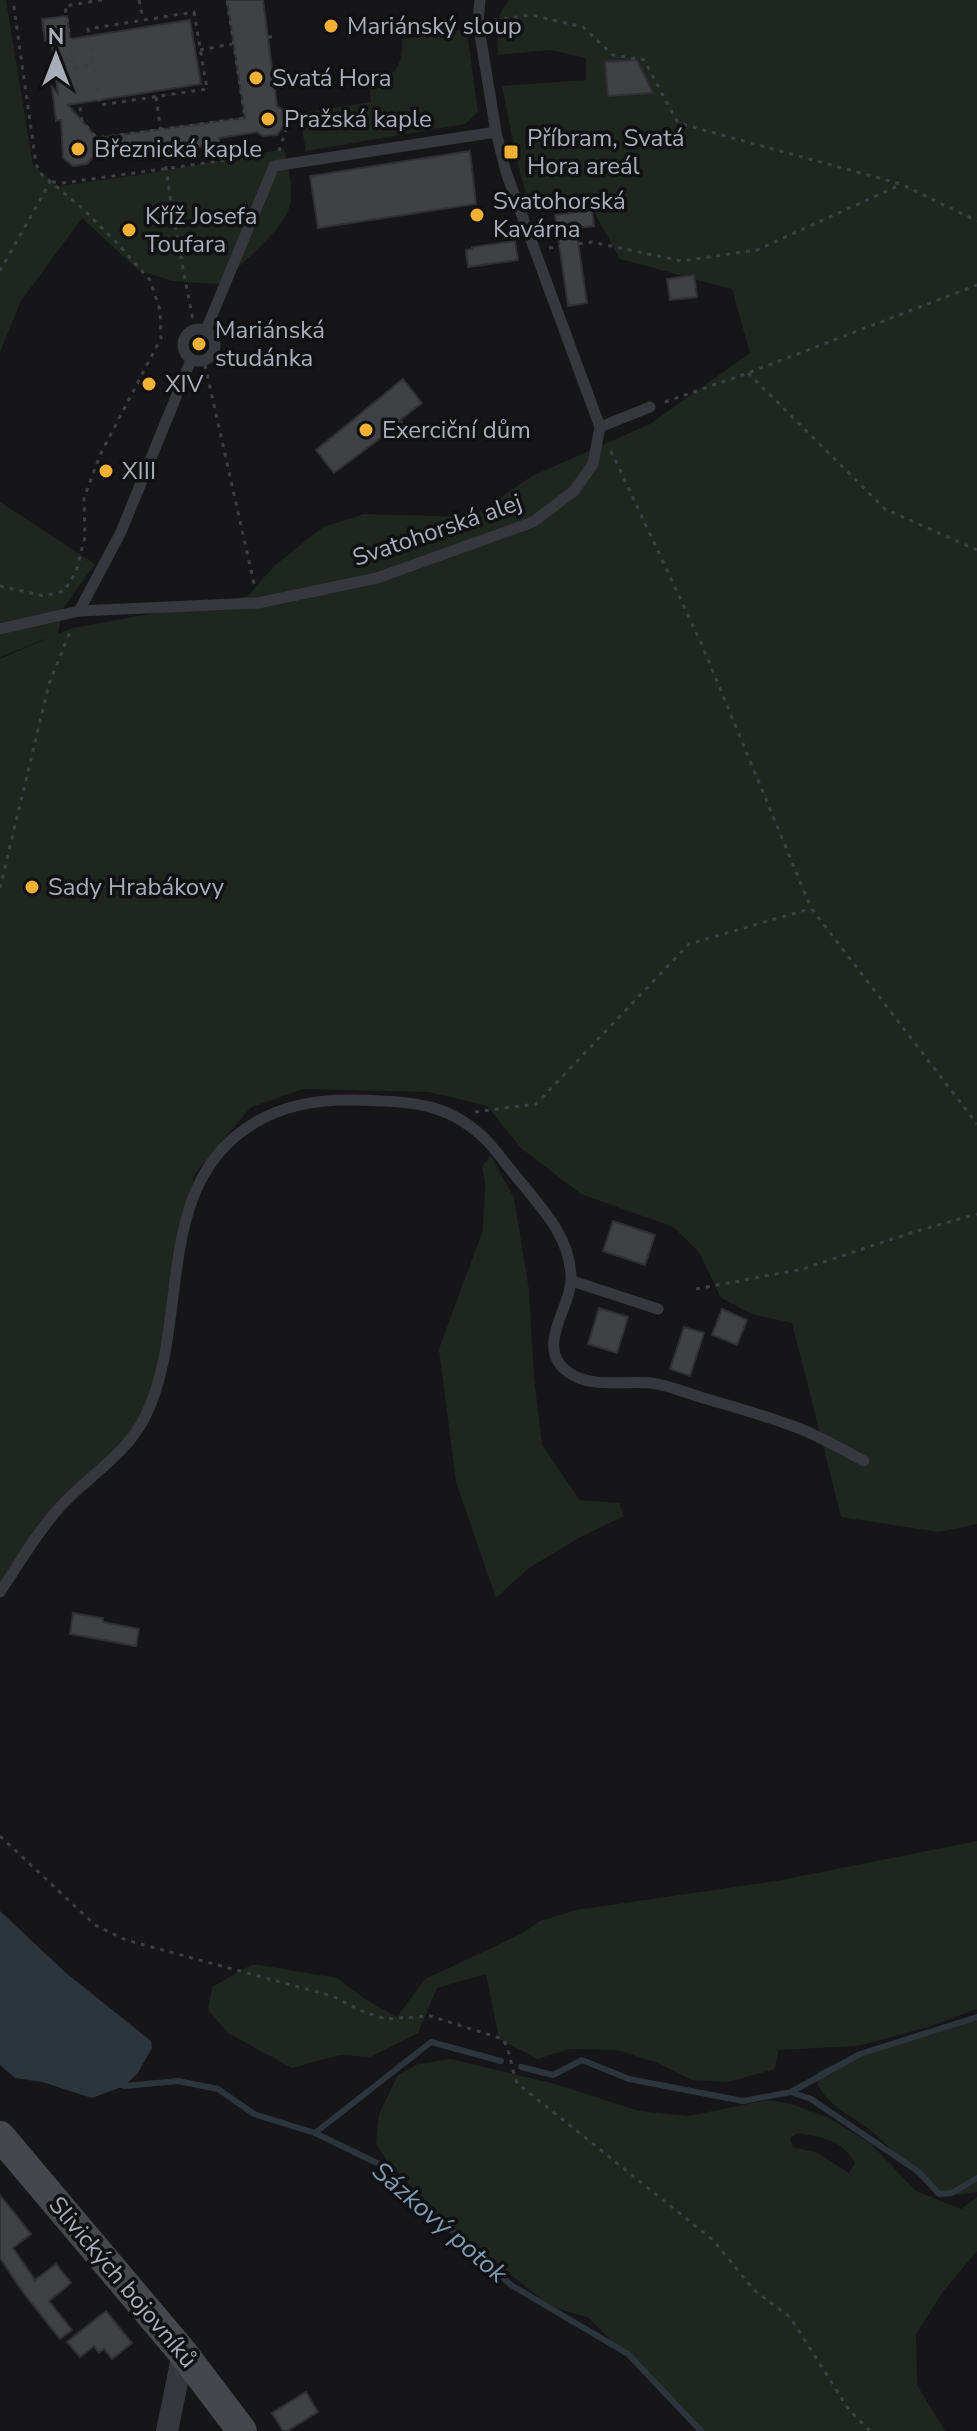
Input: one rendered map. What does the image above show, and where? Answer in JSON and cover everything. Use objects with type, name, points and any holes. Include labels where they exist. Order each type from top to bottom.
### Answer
[{"type":"street","name":"Slivických bojovníků","points":[[0,2136],[183,2353],[242,2431]]},
{"type":"street","points":[[167,2431],[183,2353]]},
{"type":"lane","points":[[480,0],[478,22],[496,132],[506,172],[600,427],[650,407]]},
{"type":"lane","points":[[200,330],[214,340],[214,352],[204,361],[191,360],[183,350],[184,337],[200,330],[274,166],[496,132]]},
{"type":"lane","points":[[79,611],[121,532],[191,360]]},
{"type":"lane","name":"Svatohorská alej","points":[[0,629],[79,611],[258,603],[377,578],[533,522],[574,491],[593,464],[600,427]]},
{"type":"lane","points":[[0,1592],[58,1510],[115,1457],[145,1417],[160,1372],[183,1229],[196,1185],[207,1166],[222,1147],[244,1129],[272,1112],[303,1103],[343,1099],[410,1102],[441,1108],[467,1122],[490,1144],[554,1221],[569,1252],[572,1281],[555,1330],[554,1345],[557,1359],[569,1373],[587,1380],[657,1384],[702,1397],[808,1432],[864,1461]]},
{"type":"lane","points":[[572,1281],[658,1309]]},
{"type":"path","points":[[0,586],[44,596],[64,591],[76,572],[85,537],[84,498],[100,455],[161,338],[160,310],[150,280],[82,208],[40,173],[36,164],[13,0]]},
{"type":"path","points":[[102,0],[65,6],[82,121],[97,138],[245,118],[227,0]]},
{"type":"path","points":[[139,0],[143,20]]},
{"type":"path","points":[[194,12],[207,89],[100,105],[88,29],[143,20],[194,12]]},
{"type":"path","points":[[478,22],[532,15],[583,27],[613,55],[644,60],[678,123],[901,184],[977,221]]},
{"type":"path","points":[[200,50],[234,43]]},
{"type":"path","points":[[74,68],[93,65]]},
{"type":"path","points":[[156,97],[165,168],[200,330]]},
{"type":"path","points":[[274,166],[291,114]]},
{"type":"path","points":[[50,182],[63,183],[278,153]]},
{"type":"path","points":[[0,271],[50,182]]},
{"type":"path","points":[[534,250],[592,242],[682,261],[757,250],[901,184]]},
{"type":"path","points":[[650,407],[748,373],[977,285]]},
{"type":"path","points":[[204,361],[258,603]]},
{"type":"path","points":[[748,373],[885,509],[977,550]]},
{"type":"path","points":[[600,427],[702,645],[811,908],[977,1124]]},
{"type":"path","points":[[0,888],[49,684],[79,611]]},
{"type":"path","points":[[470,1112],[536,1104],[689,944],[811,908]]},
{"type":"path","points":[[696,1289],[803,1269],[977,1214]]},
{"type":"path","points":[[0,1836],[95,1925],[126,1940],[332,1996],[386,2019],[430,2016],[503,2039],[510,2051],[517,2083],[713,2240],[754,2290],[790,2317],[849,2410],[870,2431]]},
{"type":"shaded area","points":[[0,0],[6,0],[33,165],[58,186],[284,149],[291,198],[286,215],[270,236],[219,284],[172,281],[138,270],[82,218],[21,301],[0,352]]},
{"type":"shaded area","points":[[509,0],[977,0],[977,1524],[939,1532],[841,1517],[792,1323],[752,1314],[721,1298],[699,1252],[673,1227],[581,1194],[521,1148],[487,1106],[429,1092],[303,1089],[250,1108],[194,1175],[158,1374],[143,1416],[120,1450],[61,1501],[0,1587],[0,659],[55,635],[0,657],[0,502],[95,564],[62,610],[58,634],[73,628],[248,596],[274,566],[323,527],[364,514],[472,517],[532,476],[650,424],[750,353],[732,289],[620,259],[592,208],[531,209],[518,167],[502,86],[586,80],[586,58],[550,50],[498,55],[499,19]]},
{"type":"shaded area","points":[[461,30],[467,32],[478,112],[465,124],[306,151],[299,113],[371,102],[369,85],[378,83],[396,70],[402,39]]},
{"type":"shaded area","points":[[491,1156],[514,1198],[529,1290],[542,1445],[580,1500],[619,1503],[624,1516],[529,1568],[496,1598],[456,1482],[439,1349],[483,1230],[485,1183],[482,1166]]},
{"type":"shaded area","points":[[977,1841],[977,2009],[928,2027],[857,2046],[778,2050],[775,2069],[728,2082],[692,2080],[658,2063],[617,2050],[569,2049],[538,2059],[499,2039],[486,1974],[437,1988],[418,2033],[370,2057],[340,2055],[292,2068],[228,2033],[208,2010],[212,1987],[251,1965],[260,1965],[337,1978],[397,2017],[425,1979],[521,1934],[540,1921],[576,1910],[776,1881]]},
{"type":"shaded area","points":[[0,1911],[66,1973],[151,2041],[152,2048],[137,2074],[124,2086],[92,2098],[42,2082],[15,2078],[0,2065]]},
{"type":"shaded area","points":[[977,2016],[977,2192],[949,2194],[922,2180],[874,2133],[832,2103],[819,2086],[817,2072],[858,2053],[937,2033]]},
{"type":"shaded area","points":[[450,2059],[552,2083],[639,2111],[688,2116],[768,2100],[795,2105],[829,2118],[870,2143],[916,2191],[961,2209],[977,2197],[977,2251],[942,2293],[916,2334],[917,2385],[945,2431],[699,2431],[589,2318],[550,2306],[457,2232],[388,2163],[376,2143],[379,2114],[398,2075],[418,2064]],"holes":[[[798,2133],[838,2144],[855,2163],[849,2173],[818,2153],[793,2147],[790,2138]]]},
{"type":"building","points":[[227,0],[263,0],[277,106],[283,110],[285,124],[277,135],[263,136],[257,132],[219,138],[220,144],[125,158],[124,152],[93,157],[87,164],[73,166],[63,158],[61,120],[56,121],[52,87],[58,94],[51,41],[45,41],[42,19],[67,16],[70,39],[190,20],[201,84],[68,105],[97,138],[245,118]]},
{"type":"building","points":[[637,60],[653,93],[608,96],[605,62]]},
{"type":"building","points":[[470,151],[476,204],[318,228],[310,176]]},
{"type":"building","points":[[592,210],[594,226],[576,228],[587,303],[568,306],[555,215]]},
{"type":"building","points":[[515,241],[518,260],[468,267],[466,250]]},
{"type":"building","points":[[694,275],[697,297],[670,300],[667,279]]},
{"type":"building","name":"Exerciční dům","points":[[403,379],[422,403],[400,420],[402,422],[334,473],[316,450]]},
{"type":"building","points":[[613,1221],[655,1235],[645,1265],[603,1251]]},
{"type":"building","points":[[599,1308],[628,1317],[617,1353],[588,1344]]},
{"type":"building","points":[[722,1309],[747,1320],[737,1345],[712,1335]]},
{"type":"building","points":[[684,1327],[704,1333],[690,1376],[670,1369]]},
{"type":"building","points":[[73,1613],[139,1629],[136,1646],[70,1634]]},
{"type":"building","points":[[0,2195],[31,2234],[13,2248],[35,2280],[56,2264],[71,2283],[49,2301],[72,2330],[60,2339],[0,2258]]},
{"type":"building","points":[[106,2311],[132,2343],[112,2359],[104,2349],[99,2353],[94,2346],[80,2357],[67,2342]]},
{"type":"building","points":[[306,2392],[318,2412],[283,2431],[272,2413]]},
{"type":"waterway","points":[[521,2067],[553,2075],[582,2060],[629,2079],[743,2101],[791,2092],[860,2054],[977,2017]]},
{"type":"waterway","points":[[315,2133],[431,2042],[501,2061]]},
{"type":"waterway","name":"Sázkový potok","points":[[119,2084],[178,2081],[218,2089],[254,2114],[315,2133],[381,2165],[511,2285],[628,2354],[701,2431]]},
{"type":"waterway","points":[[791,2092],[811,2099],[919,2172],[939,2194],[952,2193],[977,2178]]},
{"type":"place","name":"Mariánský sloup","points":[[331,26]]},
{"type":"place","name":"Svatá Hora","points":[[256,78]]},
{"type":"place","name":"Pražská kaple","points":[[268,119]]},
{"type":"place","name":"Březnická kaple","points":[[78,149]]},
{"type":"place","name":"Příbram, Svatá Hora areál","points":[[511,152]]},
{"type":"place","name":"Svatohorská Kavárna","points":[[477,215]]},
{"type":"place","name":"Kříž Josefa Toufara","points":[[129,230]]},
{"type":"place","name":"Mariánská studánka","points":[[199,344]]},
{"type":"place","name":"XIV","points":[[149,384]]},
{"type":"place","name":"Exerciční dům","points":[[366,430]]},
{"type":"place","name":"XIII","points":[[106,471]]},
{"type":"place","name":"Sady Hrabákovy","points":[[32,887]]}]
